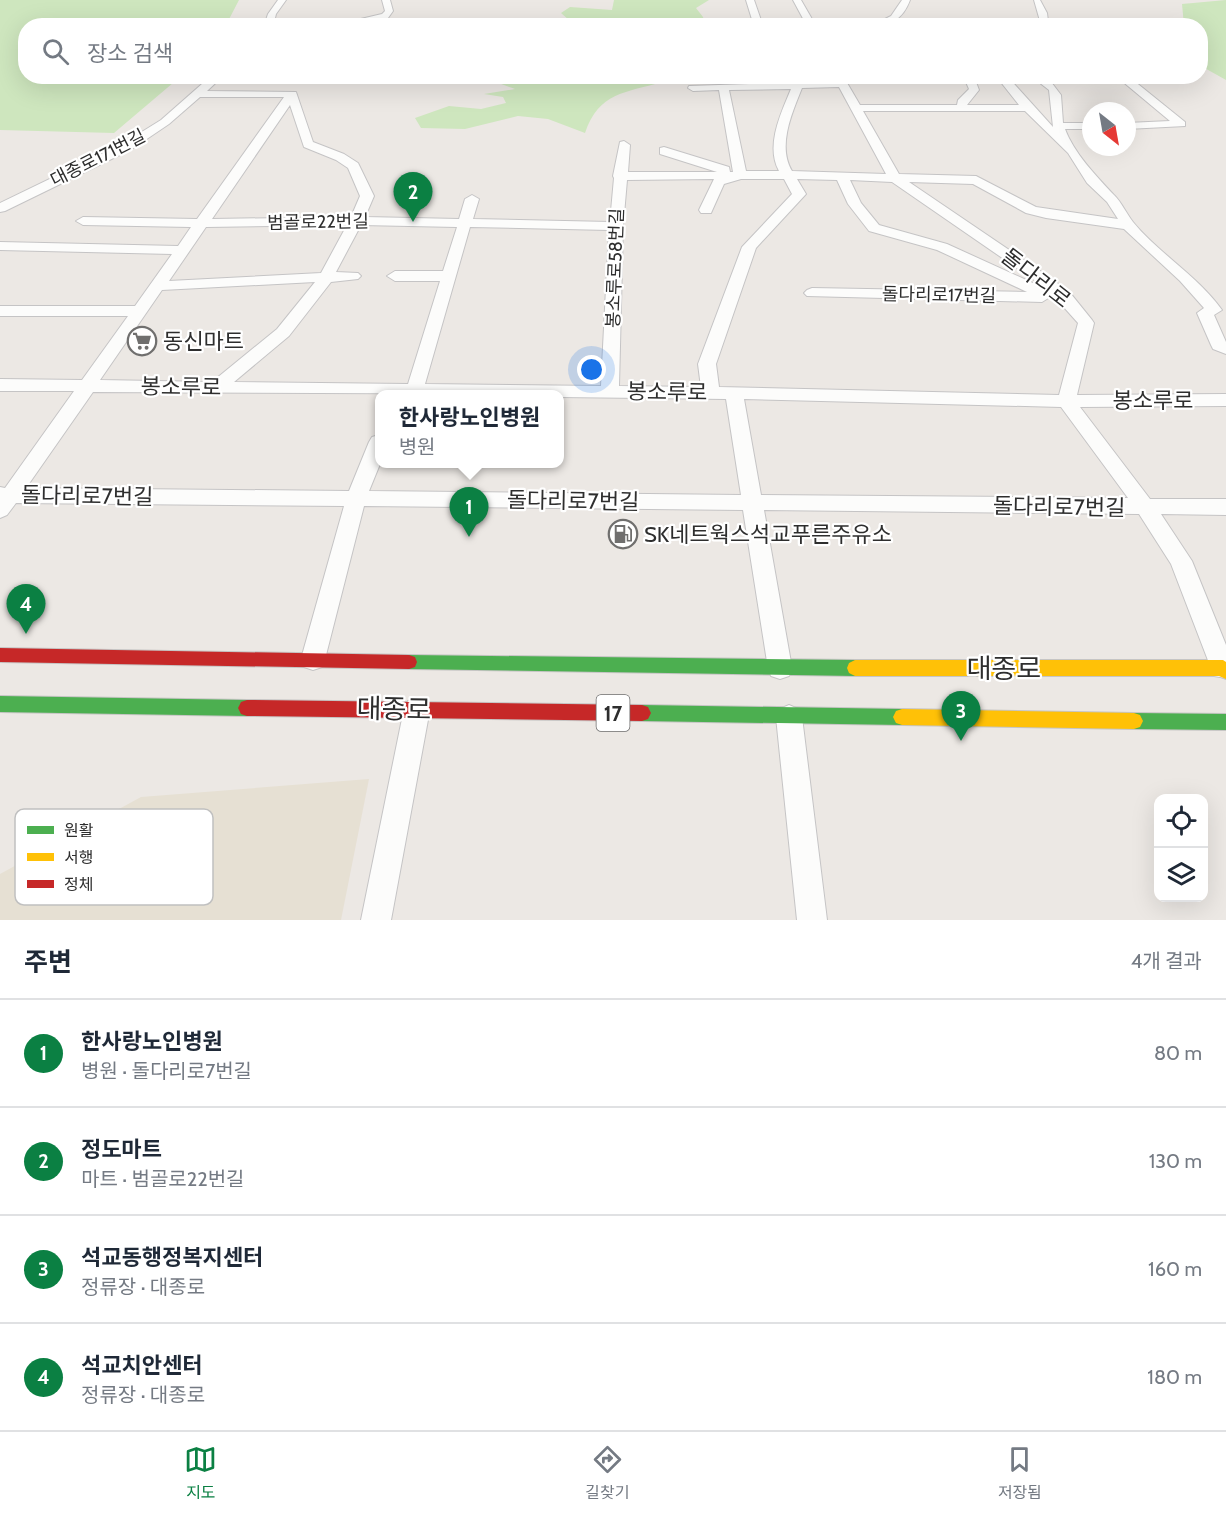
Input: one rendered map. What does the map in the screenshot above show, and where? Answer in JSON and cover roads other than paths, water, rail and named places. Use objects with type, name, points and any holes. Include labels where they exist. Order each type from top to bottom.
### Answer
[{"type":"main road","name":"대종로","points":[[0,655],[780,668],[1224,670]]},
{"type":"main road","name":"대종로","points":[[0,704],[1226,722]]},
{"type":"street","points":[[271,18],[282,0]]},
{"type":"street","points":[[375,18],[385,16],[389,11],[386,0]]},
{"type":"street","points":[[750,0],[756,18]]},
{"type":"street","points":[[788,0],[798,1],[808,18]]},
{"type":"street","points":[[896,18],[901,13],[906,0]]},
{"type":"street","points":[[1037,2],[1044,18]]},
{"type":"street","points":[[261,18],[262,14]]},
{"type":"street","name":"대종로171번길","points":[[0,208],[128,146],[165,122],[209,84]]},
{"type":"street","name":"돌다리로","points":[[693,88],[738,84]]},
{"type":"street","name":"돌다리로","points":[[787,84],[806,84]]},
{"type":"street","name":"돌다리로","points":[[842,84],[895,178],[1060,293],[1086,323],[1066,401]]},
{"type":"street","points":[[962,107],[962,102],[974,90],[972,84]]},
{"type":"street","points":[[1008,84],[1027,108],[1062,140],[1092,180],[1112,200],[1128,225],[1220,310]]},
{"type":"street","points":[[1048,84],[1058,95],[1058,126],[1062,140]]},
{"type":"street","points":[[1132,84],[1181,124],[1136,126]]},
{"type":"street","points":[[711,393],[707,364],[749,247],[799,194],[779,160],[783,123],[798,85]]},
{"type":"street","points":[[723,87],[730,114],[737,166],[741,176]]},
{"type":"street","points":[[198,94],[267,89],[292,94]]},
{"type":"street","points":[[217,387],[290,325],[327,278],[367,196],[358,180],[354,166],[340,157],[308,144],[292,94]]},
{"type":"street","points":[[3,500],[87,386],[292,94]]},
{"type":"street","points":[[855,108],[1027,108]]},
{"type":"street","points":[[1058,126],[1082,126]]},
{"type":"street","name":"봉소루로58번길","points":[[610,392],[616,226],[619,176],[624,145]]},
{"type":"street","points":[[664,151],[741,176]]},
{"type":"street","points":[[619,176],[787,175],[895,178],[981,176],[1031,210],[1128,225]]},
{"type":"street","points":[[706,210],[719,181],[741,176]]},
{"type":"street","points":[[841,176],[855,204],[874,228],[942,247],[1033,289],[1060,293]]},
{"type":"street","points":[[405,390],[449,276],[472,199]]},
{"type":"street","name":"범골로22번길","points":[[82,221],[201,223],[357,220],[616,226]]},
{"type":"street","points":[[0,246],[182,250]]},
{"type":"street","points":[[157,286],[353,276]]},
{"type":"street","points":[[396,276],[449,276]]},
{"type":"street","name":"돌다리로17번길","points":[[813,293],[1060,293]]},
{"type":"street","points":[[1220,310],[1204,313],[1219,345],[1226,349]]},
{"type":"street","points":[[0,311],[140,311]]},
{"type":"street","name":"봉소루로","points":[[0,385],[375,390]]},
{"type":"street","name":"봉소루로","points":[[564,392],[734,393],[1066,401],[1226,400]]},
{"type":"street","points":[[734,393],[780,668]]},
{"type":"street","points":[[1066,401],[1146,508],[1181,561],[1224,670]]},
{"type":"street","points":[[313,659],[356,499],[375,452]]},
{"type":"street","name":"돌다리로7번길","points":[[3,500],[356,499],[1226,507]]},
{"type":"street","points":[[376,920],[417,709]]},
{"type":"street","points":[[789,717],[812,920]]},
{"type":"place","name":"정도마트","points":[[413,222]]},
{"type":"place","name":"동신마트","points":[[142,341]]},
{"type":"place","name":"SK네트웍스석교푸른주유소","points":[[623,534]]},
{"type":"place","name":"한사랑노인병원","points":[[469,537]]},
{"type":"place","name":"석교치안센터","points":[[26,634]]},
{"type":"place","name":"석교동행정복지센터","points":[[961,741]]}]
